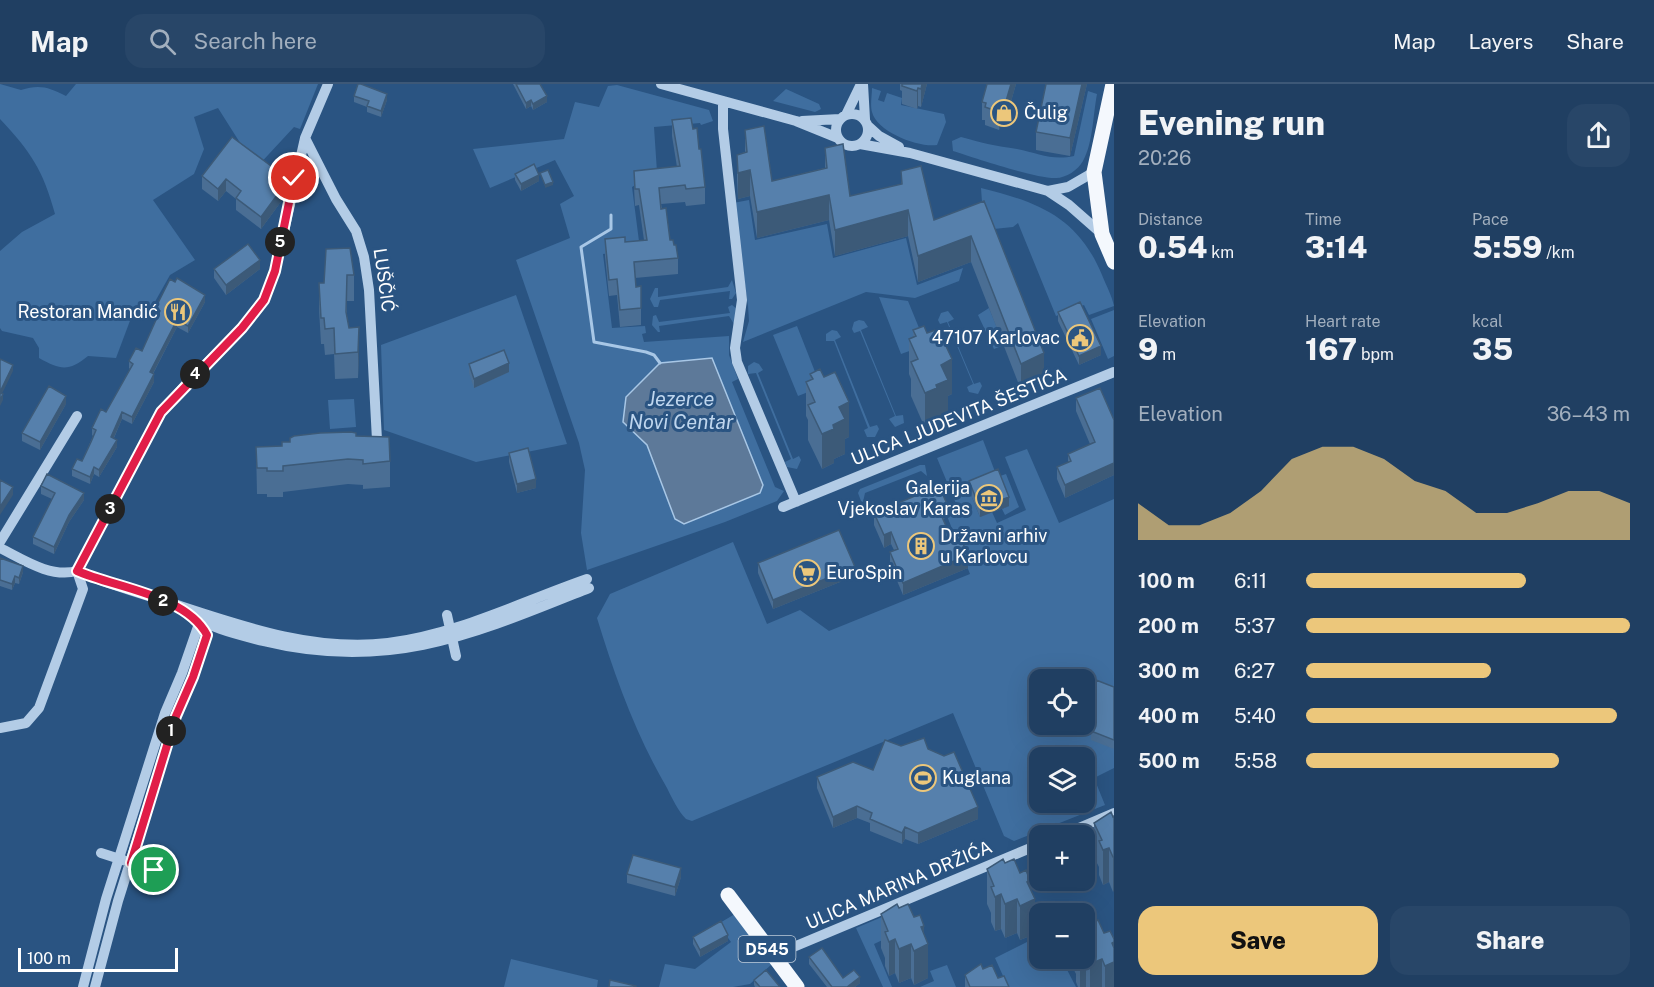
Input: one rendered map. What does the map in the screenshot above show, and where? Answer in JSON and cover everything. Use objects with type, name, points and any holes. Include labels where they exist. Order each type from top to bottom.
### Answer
[{"type":"main road","points":[[1113,84],[1094,172],[1102,234],[1114,262]]},
{"type":"main road","name":"D545","points":[[728,895],[797,987]]},
{"type":"street","points":[[0,728],[26,723],[39,708],[83,589],[77,571],[161,412],[242,328],[264,300],[275,271],[305,138],[328,84]]},
{"type":"street","points":[[661,84],[796,121],[838,138],[850,146],[860,144],[910,153],[1048,191],[1076,210],[1102,234]]},
{"type":"street","points":[[838,138],[836,128],[862,84]]},
{"type":"street","points":[[860,144],[867,136],[862,84]]},
{"type":"street","points":[[723,101],[723,129],[742,300],[735,348],[744,377],[796,501]]},
{"type":"street","points":[[796,121],[856,114],[879,136],[910,153]]},
{"type":"street","name":"LUŠČIĆ","points":[[305,138],[336,199],[356,231],[364,257],[369,290],[377,440]]},
{"type":"street","points":[[1048,191],[1068,187],[1094,172]]},
{"type":"street","name":"ULICA LJUDEVITA ŠESTIĆA","points":[[783,507],[1114,372]]},
{"type":"street","points":[[0,542],[77,416]]},
{"type":"street","points":[[0,548],[51,572],[64,574],[77,571],[179,606],[284,636],[333,643],[387,643],[450,635]]},
{"type":"street","points":[[179,606],[200,621],[222,630],[282,645],[344,653],[388,651],[450,635],[588,583]]},
{"type":"street","points":[[447,615],[456,656]]},
{"type":"street","points":[[83,987],[97,928],[165,713],[200,621],[212,616]]},
{"type":"street","points":[[96,987],[118,901],[176,716],[193,677],[207,635],[200,621]]},
{"type":"street","points":[[207,635],[222,630]]},
{"type":"street","points":[[1086,825],[1114,813]]},
{"type":"street","name":"ULICA MARINA DRŽIĆA","points":[[772,956],[1029,849]]},
{"type":"street","points":[[101,853],[154,870]]},
{"type":"shaded area","points":[[0,84],[21,90],[44,87],[66,96],[76,84],[318,84],[300,129],[294,127],[256,168],[218,108],[194,117],[204,149],[194,174],[153,200],[195,260],[170,275],[152,307],[131,318],[116,358],[88,356],[75,365],[64,368],[39,358],[39,348],[33,338],[2,331],[0,328],[0,251],[22,232],[55,214],[46,185],[35,162],[0,119]]},
{"type":"shaded area","points":[[617,85],[709,110],[713,121],[701,125],[700,123],[654,127],[657,172],[632,187],[640,249],[603,254],[612,328],[645,326],[646,333],[642,334],[644,342],[729,336],[729,355],[738,379],[732,382],[775,487],[784,491],[777,501],[725,522],[587,570],[581,533],[585,470],[579,443],[516,260],[570,238],[560,204],[574,196],[555,160],[490,188],[473,149],[564,139],[575,102],[599,107],[608,86]],"holes":[[[640,437],[759,493],[675,519],[647,445]]]},
{"type":"shaded area","points":[[872,88],[881,91],[878,100],[884,102],[887,93],[902,98],[901,105],[944,114],[946,122],[937,145],[910,141],[882,126],[872,112]]},
{"type":"shaded area","points":[[786,89],[819,104],[821,109],[815,112],[773,101]]},
{"type":"shaded area","points":[[1088,91],[1097,94],[1089,146],[1081,164],[1068,175],[1056,178],[1035,175],[953,151],[952,141],[961,137],[1052,157],[1074,156]]},
{"type":"shaded area","points":[[981,188],[1038,206],[1068,226],[1092,255],[1114,306],[1089,315],[1084,305],[1056,316],[1018,223],[1013,227],[984,230]]},
{"type":"shaded area","points":[[749,200],[755,240],[827,224],[833,258],[906,238],[917,285],[963,268],[959,281],[915,298],[866,292],[743,342],[749,321],[748,306],[733,203]]},
{"type":"shaded area","points":[[732,280],[736,293],[732,299],[729,299],[730,291],[660,300],[658,307],[654,307],[650,299],[655,288],[658,288],[658,297],[728,287]]},
{"type":"shaded area","points":[[516,295],[567,444],[476,462],[384,430],[381,345]]},
{"type":"shaded area","points":[[879,297],[908,301],[926,345],[901,354]]},
{"type":"shaded area","points":[[732,305],[737,309],[734,324],[729,316],[659,326],[660,332],[652,325],[653,316],[656,315],[659,322],[730,313],[728,307]]},
{"type":"shaded area","points":[[989,308],[1004,345],[994,349],[978,315]]},
{"type":"shaded area","points":[[1114,310],[1114,356],[1108,359],[1091,319]]},
{"type":"shaded area","points":[[948,311],[954,319],[948,322],[974,384],[980,382],[982,386],[978,394],[969,392],[967,387],[973,384],[947,322],[940,324],[938,320],[941,313]]},
{"type":"shaded area","points":[[864,321],[868,327],[861,330],[896,416],[903,415],[904,423],[895,427],[889,419],[895,416],[860,331],[854,333],[852,329],[854,322]]},
{"type":"shaded area","points":[[797,326],[821,387],[798,396],[773,335]]},
{"type":"shaded area","points":[[832,330],[837,331],[841,337],[835,340],[870,427],[877,425],[879,429],[875,437],[867,437],[864,430],[868,428],[834,341],[826,341],[826,334]]},
{"type":"shaded area","points":[[754,362],[759,364],[763,370],[758,373],[793,459],[799,456],[801,460],[797,469],[787,467],[785,462],[791,459],[756,373],[748,374],[748,366]]},
{"type":"shaded area","points":[[354,399],[356,427],[330,429],[328,400]]},
{"type":"shaded area","points":[[983,440],[997,477],[1006,474],[1019,507],[1005,515],[1002,509],[1009,506],[969,490],[980,517],[992,512],[997,523],[1026,510],[1005,457],[1027,449],[1059,523],[1114,499],[1114,768],[1095,778],[1095,747],[1029,747],[1029,813],[1085,813],[1054,825],[1029,825],[1029,835],[1014,841],[1004,836],[953,713],[692,821],[686,819],[675,804],[646,747],[611,662],[597,618],[610,594],[733,542],[767,624],[800,610],[829,631],[970,574],[945,511],[957,506],[937,458]]},
{"type":"shaded area","points":[[925,465],[927,476],[921,471],[865,493],[863,502],[861,501],[858,493],[860,489]]},
{"type":"shaded area","points":[[1095,780],[1105,805],[1095,809]]},
{"type":"shaded area","points":[[901,909],[908,928],[874,944],[892,987],[883,987],[856,928]]},
{"type":"shaded area","points":[[735,914],[772,964],[750,984],[733,987],[659,987],[665,964],[695,969],[731,942],[718,924]]},
{"type":"shaded area","points":[[1029,941],[1029,969],[1067,969],[1076,987],[1008,987],[995,958]]},
{"type":"shaded area","points":[[511,959],[598,980],[597,987],[504,987]]},
{"type":"shaded area","points":[[947,965],[956,987],[920,987],[934,981],[930,971]]},
{"type":"water","name":"Jezerce Novi Centar","points":[[712,358],[763,485],[760,493],[684,524],[675,519],[647,445],[623,422],[626,397],[660,363]]},
{"type":"building","points":[[358,84],[387,94],[381,111],[367,106],[369,101],[354,96]]},
{"type":"building","points":[[516,84],[540,84],[547,96],[533,104],[531,100],[526,103]]},
{"type":"building","points":[[902,84],[922,84],[921,89],[918,88],[917,91],[902,86]]},
{"type":"building","points":[[987,84],[1011,84],[1004,108],[1001,107],[999,112],[985,107],[986,103],[982,102]]},
{"type":"building","points":[[1046,84],[1082,84],[1070,138],[1036,132]]},
{"type":"building","points":[[691,118],[693,129],[697,128],[705,187],[686,189],[685,185],[659,188],[661,209],[666,208],[670,240],[673,240],[676,245],[678,258],[634,262],[636,287],[641,286],[641,308],[620,310],[617,279],[609,280],[605,239],[625,237],[625,242],[647,240],[639,189],[635,189],[634,171],[680,166],[672,120]]},
{"type":"building","points":[[764,126],[772,181],[827,168],[825,148],[843,144],[850,196],[902,184],[901,171],[921,166],[934,220],[984,201],[1044,353],[1021,364],[971,236],[918,256],[908,210],[835,230],[829,195],[757,212],[750,170],[738,173],[737,155],[747,152],[745,130]]},
{"type":"building","points":[[232,137],[286,177],[283,187],[261,217],[236,198],[241,191],[226,179],[218,189],[202,176]]},
{"type":"building","points":[[534,164],[539,175],[521,184],[515,174]]},
{"type":"building","points":[[548,170],[553,182],[545,185],[540,173]]},
{"type":"building","points":[[248,244],[260,260],[226,285],[214,269]]},
{"type":"building","points":[[350,248],[354,275],[347,275],[346,312],[349,328],[359,327],[358,352],[335,354],[334,328],[325,329],[324,318],[321,318],[319,283],[324,283],[326,249]]},
{"type":"building","points":[[177,278],[205,295],[188,326],[177,320],[150,372],[154,374],[132,417],[122,412],[111,437],[117,440],[99,470],[94,467],[90,477],[72,469],[77,459],[82,461],[96,430],[92,428],[101,409],[106,412],[133,364],[129,361],[136,348],[142,351],[160,311],[155,309],[170,279],[175,282]]},
{"type":"building","name":"47107 Karlovac","points":[[1080,302],[1101,346],[1079,356],[1058,312]]},
{"type":"building","points":[[924,326],[927,333],[938,329],[952,359],[941,365],[948,380],[925,393],[911,362],[918,359],[909,339],[916,336],[913,330]]},
{"type":"building","points":[[504,350],[509,363],[474,379],[469,364]]},
{"type":"building","points":[[0,359],[13,365],[0,392]]},
{"type":"building","points":[[820,369],[824,377],[835,372],[849,402],[839,407],[845,419],[833,425],[834,429],[822,434],[808,405],[815,402],[806,382],[813,379],[810,374]]},
{"type":"building","points":[[49,386],[66,396],[40,442],[22,433]]},
{"type":"building","points":[[1100,388],[1114,420],[1114,463],[1065,485],[1057,467],[1071,461],[1068,454],[1095,442],[1076,398]]},
{"type":"building","points":[[356,433],[356,436],[389,437],[390,461],[363,464],[363,460],[348,459],[283,466],[283,471],[267,471],[267,468],[257,468],[256,447],[282,446],[282,442],[290,442],[290,438],[294,436]]},
{"type":"building","points":[[528,448],[536,479],[517,484],[509,453]]},
{"type":"building","name":"Galerija Vjekoslav Karas","points":[[998,469],[1009,497],[980,508],[969,481]]},
{"type":"building","points":[[47,474],[84,493],[69,515],[54,547],[33,537],[55,493],[41,486]]},
{"type":"building","points":[[0,480],[13,487],[0,507]]},
{"type":"building","name":"Državni arhiv u Karlovcu","points":[[939,486],[947,504],[938,508],[950,535],[958,532],[968,555],[903,583],[890,552],[898,549],[891,532],[884,535],[874,513]]},
{"type":"building","points":[[839,530],[855,567],[773,600],[758,563]]},
{"type":"building","points":[[0,558],[23,566],[19,578],[15,576],[12,584],[0,580]]},
{"type":"building","points":[[1096,680],[1114,687],[1114,740],[1095,733]]},
{"type":"building","points":[[924,738],[928,749],[944,756],[954,752],[978,807],[918,833],[905,827],[902,833],[870,819],[872,813],[857,806],[833,817],[817,777],[853,762],[873,770],[885,740],[901,746]]},
{"type":"building","points":[[1111,812],[1114,816],[1114,857],[1109,848],[1103,850],[1099,841],[1102,840],[1094,823]]},
{"type":"building","points":[[633,855],[681,868],[675,887],[627,874]]},
{"type":"building","points":[[1003,859],[1005,863],[1014,859],[1020,873],[1026,870],[1029,878],[1027,882],[1029,891],[1035,899],[1020,906],[1017,899],[1005,904],[1001,894],[995,897],[991,887],[994,886],[987,869]]},
{"type":"building","points":[[897,904],[899,908],[908,904],[914,917],[920,915],[924,926],[921,927],[928,944],[914,951],[911,944],[899,949],[895,939],[889,942],[885,932],[888,931],[881,914]]},
{"type":"building","points":[[1098,920],[1104,933],[1110,931],[1114,939],[1112,943],[1114,962],[1105,966],[1102,959],[1095,962],[1095,922]]},
{"type":"building","points":[[721,921],[728,935],[700,950],[693,937]]},
{"type":"building","points":[[822,948],[843,978],[854,970],[860,977],[847,987],[832,987],[809,957]]},
{"type":"building","points":[[981,964],[983,969],[992,965],[998,978],[1004,976],[1009,987],[970,987],[965,975]]},
{"type":"building","points":[[766,970],[780,987],[760,987],[754,980]]},
{"type":"building","points":[[610,980],[636,986],[636,987],[609,987]]},
{"type":"waterway","points":[[611,215],[611,229],[581,247],[594,342],[646,352],[654,355],[660,363]]},
{"type":"place","name":"Čulig","points":[[1004,113]]},
{"type":"place","name":"Restoran Mandić","points":[[178,312]]},
{"type":"place","name":"47107 Karlovac","points":[[1080,338]]},
{"type":"place","name":"Galerija Vjekoslav Karas","points":[[989,498]]},
{"type":"place","name":"Državni arhiv u Karlovcu","points":[[921,546]]},
{"type":"place","name":"EuroSpin","points":[[807,573]]},
{"type":"place","name":"Kuglana","points":[[923,778]]},
{"type":"route","points":[[154,870],[131,863],[176,716],[193,677],[207,635],[200,621],[179,606],[99,581],[77,571],[161,412],[242,328],[264,300],[275,271],[294,178]]}]
